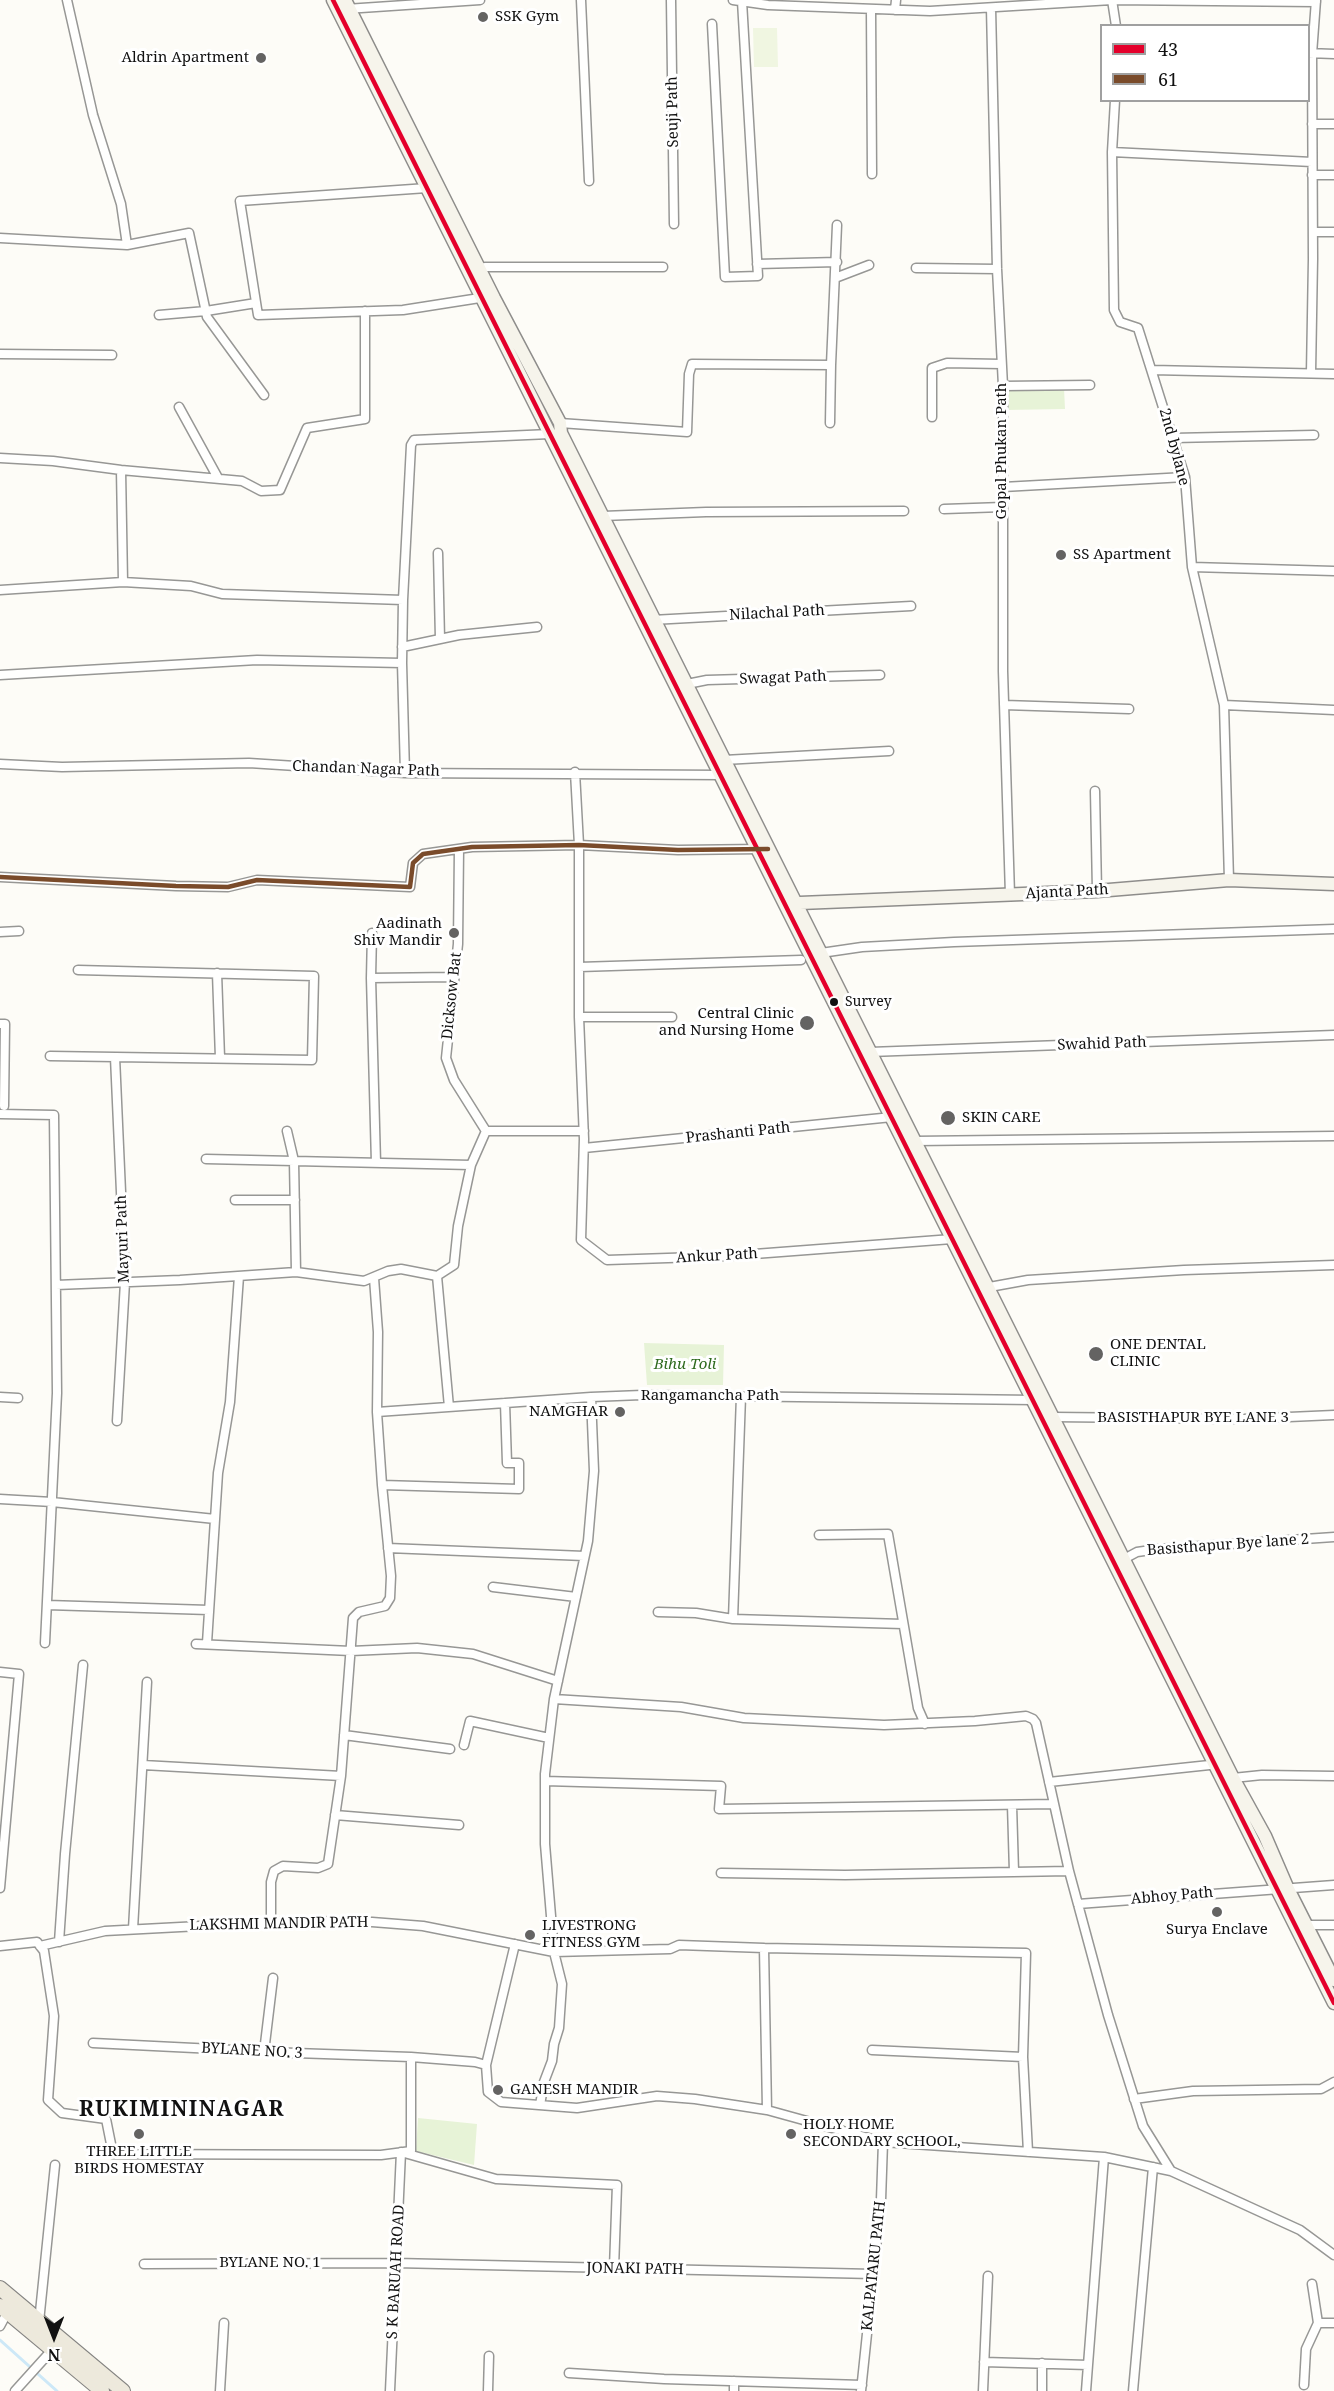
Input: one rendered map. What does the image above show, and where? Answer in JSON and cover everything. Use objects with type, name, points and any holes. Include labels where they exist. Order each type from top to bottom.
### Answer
[{"type":"main road","points":[[341,5],[427,188],[560,423],[561,433],[598,518],[648,620],[763,849],[821,953],[915,1141],[1038,1400],[1220,1763],[1233,1778],[1265,1836],[1276,1888],[1307,1926],[1328,1957],[1334,1980]]},
{"type":"main road","points":[[341,5],[487,296],[550,434],[598,518]]},
{"type":"main road","points":[[648,620],[687,684],[724,760],[726,775]]},
{"type":"main road","name":"Ajanta Path","points":[[793,902],[1097,891],[1229,880],[1334,884]]},
{"type":"main road","points":[[793,902],[892,1118],[952,1239],[983,1288]]},
{"type":"main road","points":[[1038,1400],[1053,1417],[1124,1559],[1276,1888],[1334,2003]]},
{"type":"main road","points":[[0,2288],[123,2391]]},
{"type":"main road","points":[[4,2309],[102,2391]]},
{"type":"street","points":[[67,0],[93,115],[121,204],[127,245]]},
{"type":"street","points":[[341,5],[480,0]]},
{"type":"street","points":[[581,0],[589,181]]},
{"type":"street","name":"Seuji Path","points":[[671,0],[675,224]]},
{"type":"street","points":[[895,10],[896,0]]},
{"type":"street","points":[[1112,0],[1116,24]]},
{"type":"street","points":[[712,24],[725,276],[758,276],[738,1],[827,4],[895,10],[991,8],[1112,0],[1316,1],[1310,53],[1313,232],[1311,373]]},
{"type":"street","name":"Gopal Phukan Path","points":[[991,8],[997,269],[1003,386],[1004,705],[1010,895]]},
{"type":"street","points":[[871,9],[872,174]]},
{"type":"street","points":[[1310,53],[1334,54]]},
{"type":"street","name":"2nd bylane","points":[[1115,102],[1112,152],[1114,310],[1120,322],[1138,328],[1185,477],[1192,567],[1224,705],[1229,880]]},
{"type":"street","points":[[1312,124],[1334,124]]},
{"type":"street","points":[[1112,152],[1312,162]]},
{"type":"street","points":[[1312,175],[1334,175]]},
{"type":"street","points":[[427,188],[240,201],[258,315],[403,310],[487,296]]},
{"type":"street","points":[[830,423],[837,225]]},
{"type":"street","points":[[1313,232],[1334,232]]},
{"type":"street","points":[[0,238],[127,245],[189,233],[207,317],[264,395]]},
{"type":"street","points":[[757,264],[837,262]]},
{"type":"street","points":[[835,278],[869,265]]},
{"type":"street","points":[[485,267],[663,267]]},
{"type":"street","points":[[916,268],[997,269]]},
{"type":"street","points":[[159,315],[206,311],[256,303]]},
{"type":"street","points":[[0,458],[53,461],[121,470],[218,478],[242,481],[261,491],[280,490],[307,428],[365,419],[365,311]]},
{"type":"street","points":[[0,354],[112,355]]},
{"type":"street","points":[[932,417],[932,368],[947,363],[1001,363]]},
{"type":"street","points":[[560,423],[687,432],[689,374],[692,364],[831,364]]},
{"type":"street","points":[[1152,370],[1334,374]]},
{"type":"street","points":[[1003,386],[1090,385]]},
{"type":"street","points":[[179,407],[218,478]]},
{"type":"street","points":[[405,773],[402,647],[411,445],[414,440],[550,434]]},
{"type":"street","points":[[1173,438],[1314,435]]},
{"type":"street","points":[[121,470],[123,582]]},
{"type":"street","points":[[1003,487],[1185,477]]},
{"type":"street","points":[[944,509],[1003,507]]},
{"type":"street","points":[[598,518],[706,512],[904,511]]},
{"type":"street","points":[[438,553],[440,639]]},
{"type":"street","points":[[1192,567],[1334,571]]},
{"type":"street","points":[[0,590],[123,582],[191,586],[222,594],[403,600]]},
{"type":"street","name":"Nilachal Path","points":[[648,620],[911,606]]},
{"type":"street","points":[[402,647],[459,635],[537,627]]},
{"type":"street","points":[[0,675],[257,660],[402,663]]},
{"type":"street","name":"Swagat Path","points":[[687,684],[707,680],[880,675]]},
{"type":"street","points":[[1004,705],[1129,709]]},
{"type":"street","points":[[1224,705],[1334,710]]},
{"type":"street","points":[[724,760],[889,751]]},
{"type":"street","name":"Chandan Nagar Path","points":[[0,764],[62,767],[249,764],[405,773],[575,772],[726,775]]},
{"type":"street","points":[[575,772],[579,845],[579,1017],[584,1148]]},
{"type":"street","points":[[1095,791],[1097,891]]},
{"type":"street","points":[[0,878],[186,886],[228,886],[257,880],[410,886],[413,863],[423,854],[459,849],[579,845],[678,850],[763,849]]},
{"type":"street","name":"Dicksow Bat","points":[[459,849],[458,944],[446,1058],[454,1080],[476,1111],[486,1131]]},
{"type":"street","points":[[821,953],[862,947],[931,943],[1334,929]]},
{"type":"street","points":[[0,932],[20,931]]},
{"type":"street","points":[[372,933],[376,1163]]},
{"type":"street","points":[[579,967],[801,960]]},
{"type":"street","points":[[50,1056],[312,1059],[314,976],[78,970]]},
{"type":"street","points":[[217,973],[220,1058]]},
{"type":"street","points":[[371,978],[453,977]]},
{"type":"street","points":[[579,1017],[672,1017]]},
{"type":"street","points":[[0,1024],[4,1024],[2,1110],[54,1115],[57,1393],[45,1644]]},
{"type":"street","name":"Swahid Path","points":[[870,1052],[1334,1035]]},
{"type":"street","name":"Mayuri Path","points":[[115,1057],[125,1282],[117,1421]]},
{"type":"street","name":"Prashanti Path","points":[[584,1148],[892,1118]]},
{"type":"street","points":[[287,1131],[294,1161],[296,1272]]},
{"type":"street","points":[[56,1285],[296,1272],[364,1281],[388,1271],[401,1269],[437,1276],[454,1265],[458,1226],[471,1165],[486,1131],[584,1131]]},
{"type":"street","points":[[915,1141],[1334,1136]]},
{"type":"street","name":"Ankur Path","points":[[584,1148],[581,1240],[607,1260],[728,1256],[952,1239]]},
{"type":"street","points":[[206,1159],[471,1165]]},
{"type":"street","points":[[236,1200],[295,1200]]},
{"type":"street","points":[[983,1288],[1052,1278],[1184,1270],[1334,1265]]},
{"type":"street","points":[[207,1643],[218,1473],[230,1402],[239,1276]]},
{"type":"street","points":[[437,1276],[449,1407]]},
{"type":"street","points":[[271,1922],[271,1882],[274,1872],[283,1866],[318,1868],[328,1864],[341,1776],[353,1618],[359,1612],[385,1606],[390,1598],[377,1412],[378,1332],[375,1278]]},
{"type":"street","points":[[734,1619],[741,1396]]},
{"type":"street","name":"Rangamancha Path","points":[[377,1412],[591,1397],[741,1396],[1038,1400]]},
{"type":"street","points":[[0,1397],[18,1398]]},
{"type":"street","points":[[540,2105],[559,2028],[562,1984],[554,1952],[545,1844],[545,1781],[554,1699],[584,1557],[594,1471],[591,1397]]},
{"type":"street","points":[[382,1485],[519,1489],[519,1463],[507,1462],[505,1403]]},
{"type":"street","name":"BASISTHAPUR BYE LANE 3","points":[[1053,1417],[1244,1419],[1334,1415]]},
{"type":"street","points":[[0,1499],[52,1502],[215,1519]]},
{"type":"street","points":[[819,1535],[888,1534],[918,1708],[925,1724]]},
{"type":"street","name":"Basisthapur Bye lane 2","points":[[1124,1559],[1137,1552],[1158,1549],[1334,1537]]},
{"type":"street","points":[[388,1548],[584,1557]]},
{"type":"street","points":[[494,1587],[576,1597]]},
{"type":"street","points":[[47,1605],[209,1610]]},
{"type":"street","points":[[658,1612],[696,1613],[734,1619],[903,1624]]},
{"type":"street","points":[[196,1644],[351,1651],[417,1648],[473,1654],[558,1681]]},
{"type":"street","points":[[59,1942],[83,1665]]},
{"type":"street","points":[[0,1672],[19,1674],[4,1800],[0,1888]]},
{"type":"street","points":[[133,1929],[147,1682]]},
{"type":"street","points":[[554,1699],[681,1707],[744,1718],[884,1725],[1026,1716],[1036,1723],[1078,1904],[1108,2015],[1143,2126],[1171,2170]]},
{"type":"street","points":[[464,1745],[470,1721],[549,1738]]},
{"type":"street","points":[[344,1735],[450,1749]]},
{"type":"street","points":[[1049,1782],[1220,1763]]},
{"type":"street","points":[[143,1765],[341,1776]]},
{"type":"street","points":[[1233,1778],[1262,1775],[1334,1776]]},
{"type":"street","points":[[545,1781],[721,1786],[719,1809],[1054,1804]]},
{"type":"street","points":[[1011,1805],[1014,1872]]},
{"type":"street","points":[[335,1815],[459,1825]]},
{"type":"street","points":[[721,1873],[845,1875],[1070,1871]]},
{"type":"street","name":"Abhoy Path","points":[[1078,1904],[1334,1885]]},
{"type":"street","name":"LAKSHMI MANDIR PATH","points":[[0,1946],[37,1942],[40,1946],[105,1931],[133,1929],[271,1922],[372,1922],[423,1926],[554,1952],[670,1949],[679,1946],[1026,1953],[1023,2057]]},
{"type":"street","points":[[1307,1926],[1334,1925]]},
{"type":"street","points":[[515,1944],[486,2065],[488,2092],[501,2102],[577,2108],[657,2096],[695,2099],[767,2110],[883,2142],[1104,2157],[1171,2170],[1300,2230],[1334,2255]]},
{"type":"street","points":[[40,1946],[44,1951],[54,2016],[48,2100],[62,2112],[105,2119],[113,2154],[381,2155],[411,2151],[411,2057]]},
{"type":"street","points":[[764,1948],[767,2110]]},
{"type":"street","points":[[264,2052],[273,1978]]},
{"type":"street","name":"BYLANE NO. 3","points":[[93,2043],[411,2057],[476,2062],[486,2065]]},
{"type":"street","points":[[872,2050],[1023,2057],[1028,2152]]},
{"type":"street","points":[[1134,2099],[1193,2091],[1321,2089],[1334,2082]]},
{"type":"street","name":"KALPATARU PATH","points":[[861,2388],[881,2200],[883,2142]]},
{"type":"street","points":[[401,2152],[496,2179],[617,2185],[614,2268]]},
{"type":"street","name":"S K BARUAH ROAD","points":[[390,2391],[401,2152]]},
{"type":"street","points":[[1086,2391],[1104,2157]]},
{"type":"street","points":[[39,2322],[55,2165]]},
{"type":"street","points":[[1133,2391],[1153,2167]]},
{"type":"street","name":"JONAKI PATH","points":[[396,2263],[873,2274]]},
{"type":"street","name":"BYLANE NO. 1","points":[[144,2264],[396,2263]]},
{"type":"street","points":[[983,2391],[988,2276]]},
{"type":"street","points":[[1304,2385],[1306,2349],[1318,2324],[1312,2284]]},
{"type":"street","points":[[0,2326],[4,2309]]},
{"type":"street","points":[[220,2391],[224,2323]]},
{"type":"street","points":[[1318,2324],[1334,2323]]},
{"type":"street","points":[[15,2391],[52,2350]]},
{"type":"street","points":[[488,2391],[489,2356]]},
{"type":"street","points":[[984,2361],[1088,2365]]},
{"type":"street","points":[[1042,2363],[1042,2391]]},
{"type":"street","points":[[570,2373],[861,2388]]},
{"type":"street","points":[[734,2381],[734,2391]]},
{"type":"green space","points":[[753,28],[777,28],[778,67],[754,67]]},
{"type":"green space","points":[[1064,388],[1065,409],[1006,410],[1006,389]]},
{"type":"green space","name":"Bihu Toli","points":[[644,1343],[724,1345],[723,1385],[647,1385]]},
{"type":"green space","points":[[418,2118],[477,2124],[474,2165],[416,2151]]},
{"type":"waterway","points":[[0,2340],[57,2391]]},
{"type":"transit line","name":"43","points":[[333,0],[1334,2003]]},
{"type":"transit line","name":"61","points":[[0,877],[176,886],[228,887],[257,880],[410,887],[413,863],[423,854],[472,847],[579,845],[678,850],[768,849]]},
{"type":"place","name":"SSK Gym","points":[[483,17]]},
{"type":"place","name":"Aldrin Apartment","points":[[261,58]]},
{"type":"place","name":"SS Apartment","points":[[1061,555]]},
{"type":"place","name":"Aadinath Shiv Mandir","points":[[454,933]]},
{"type":"place","name":"Survey","points":[[834,1002]]},
{"type":"place","name":"Central Clinic and Nursing Home","points":[[807,1023]]},
{"type":"place","name":"SKIN CARE","points":[[948,1118]]},
{"type":"place","name":"ONE DENTAL CLINIC","points":[[1096,1354]]},
{"type":"place","name":"NAMGHAR","points":[[620,1412]]},
{"type":"place","name":"Surya Enclave","points":[[1217,1912]]},
{"type":"place","name":"LIVESTRONG FITNESS GYM","points":[[530,1935]]},
{"type":"place","name":"GANESH MANDIR","points":[[498,2090]]},
{"type":"place","name":"THREE LITTLE BIRDS HOMESTAY","points":[[139,2134]]},
{"type":"place","name":"HOLY HOME SECONDARY SCHOOL,","points":[[791,2134]]},
{"type":"district","name":"RUKIMININAGAR","points":[[182,2110]]}]
